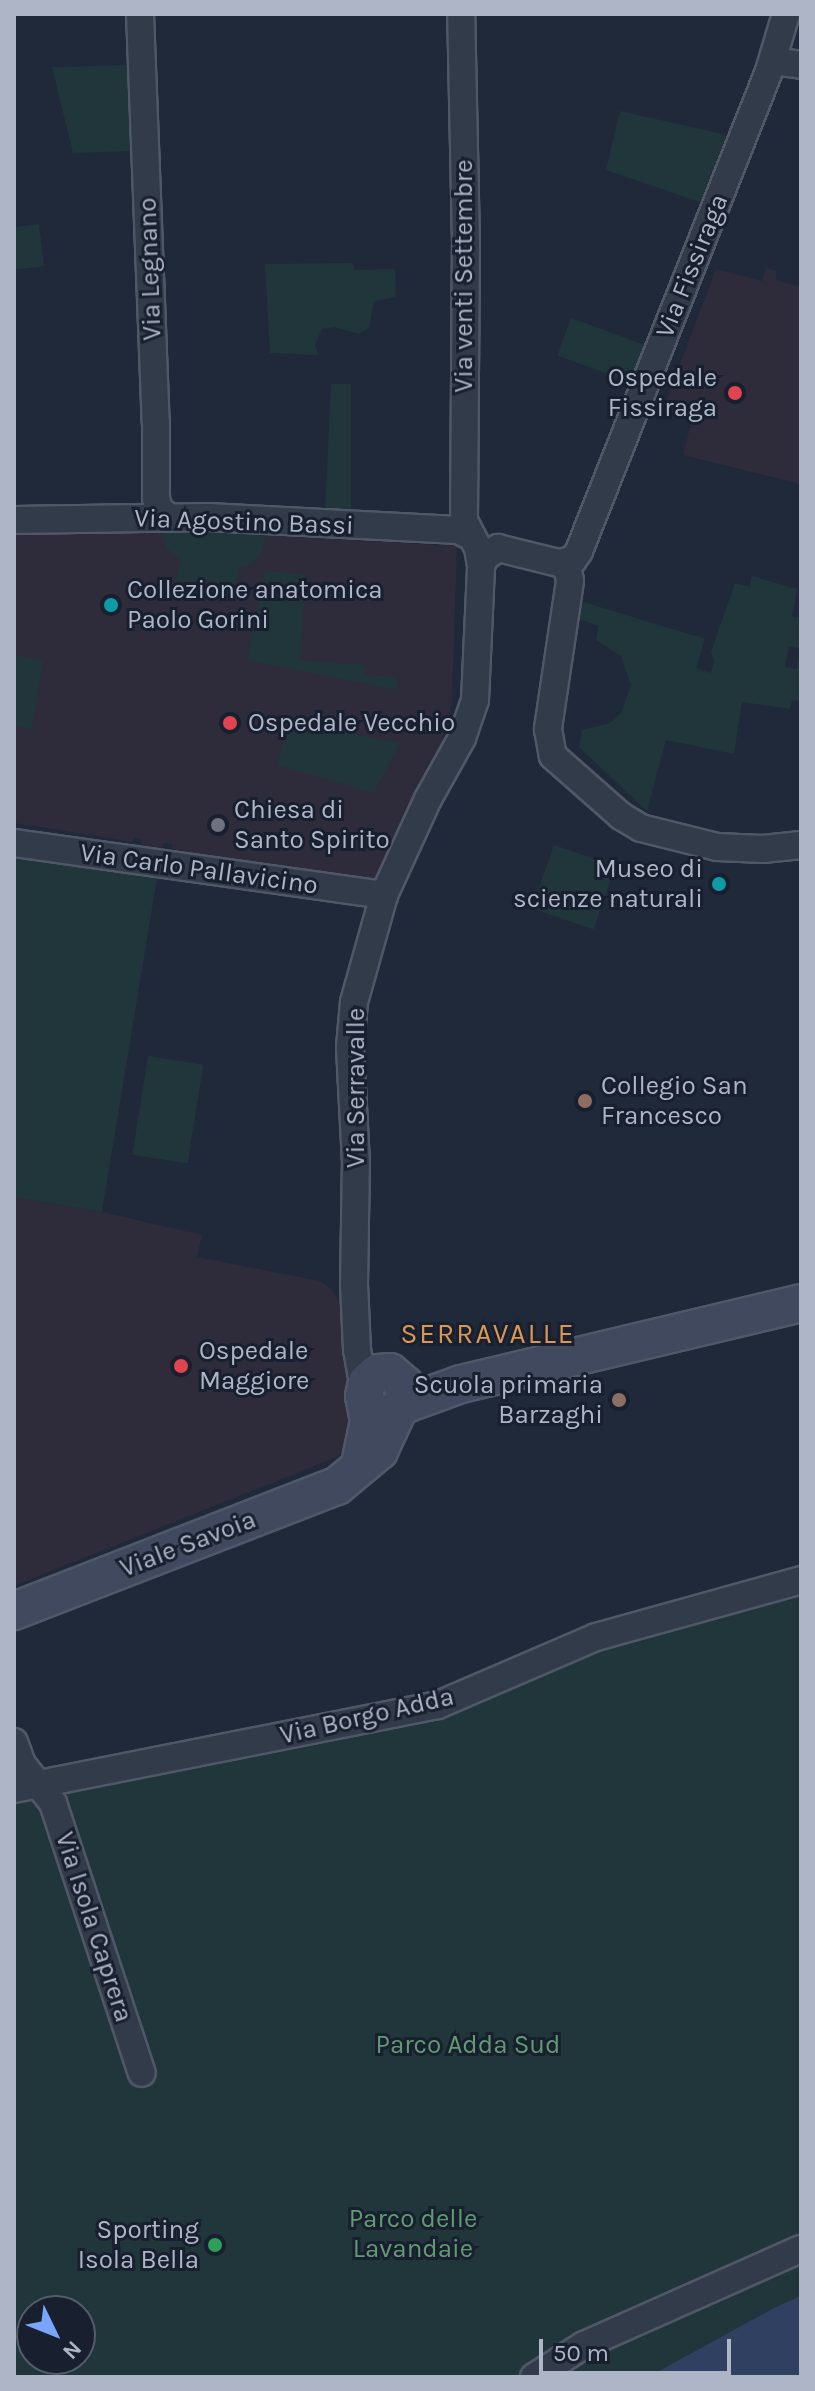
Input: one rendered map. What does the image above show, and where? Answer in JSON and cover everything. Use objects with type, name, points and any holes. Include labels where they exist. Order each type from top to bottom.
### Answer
[{"type":"street","name":"Via Legnano","points":[[140,14],[156,422],[156,498],[159,510],[171,518]]},
{"type":"street","name":"Via Fissiraga","points":[[570,561],[773,61],[786,14]]},
{"type":"street","name":"Via venti Settembre","points":[[458,15],[466,244],[464,520],[481,566]]},
{"type":"street","points":[[773,61],[801,65]]},
{"type":"street","name":"Via Agostino Bassi","points":[[14,520],[171,518],[458,530],[472,537]]},
{"type":"street","points":[[481,566],[490,552],[498,548],[570,561],[570,581],[548,729],[549,745],[564,768],[621,816],[641,828],[741,849],[801,845]]},
{"type":"street","name":"Via Serravalle","points":[[387,1393],[356,1317],[351,1029],[361,972],[384,895],[428,799],[462,738],[475,700],[481,566]]},
{"type":"street","name":"Via Carlo Pallavicino","points":[[14,843],[384,895]]},
{"type":"street","points":[[387,1393],[461,1384],[801,1303]]},
{"type":"street","name":"Viale Savoia","points":[[14,1611],[337,1486],[379,1451],[387,1393]]},
{"type":"street","name":"Via Borgo Adda","points":[[26,1786],[438,1705],[596,1637],[801,1580]]},
{"type":"street","name":"Via Isola Caprera","points":[[14,1742],[26,1786],[53,1803],[142,2073]]},
{"type":"street","points":[[534,2377],[584,2345],[801,2249]]},
{"type":"shaded area","name":"Ospedale Fissiraga","points":[[766,268],[776,271],[776,280],[801,287],[801,484],[683,455],[692,419],[662,412],[716,269],[762,281]]},
{"type":"shaded area","name":"Ospedale Vecchio","points":[[157,529],[457,546],[452,702],[438,757],[374,884],[172,849],[172,844],[164,843],[158,851],[144,849],[141,839],[134,838],[133,842],[14,823],[14,532]]},
{"type":"shaded area","name":"Ospedale Maggiore","points":[[14,1197],[102,1212],[202,1235],[197,1257],[320,1281],[331,1289],[342,1306],[355,1426],[347,1447],[337,1457],[14,1586]]},
{"type":"green space","points":[[130,65],[133,151],[73,153],[52,67]]},
{"type":"green space","points":[[620,111],[727,135],[700,202],[606,170]]},
{"type":"green space","points":[[39,224],[44,266],[14,270],[14,227]]},
{"type":"green space","points":[[353,263],[354,270],[395,269],[396,297],[374,301],[369,328],[359,334],[334,327],[322,329],[315,344],[318,355],[270,353],[265,264]]},
{"type":"green space","points":[[571,318],[644,345],[631,382],[557,356]]},
{"type":"green space","points":[[331,384],[351,384],[351,513],[325,511]]},
{"type":"green space","points":[[162,529],[266,535],[260,556],[253,563],[239,568],[233,593],[221,591],[215,581],[198,578],[189,587],[176,585],[180,559],[166,548]]},
{"type":"green space","points":[[265,571],[306,574],[300,660],[365,665],[365,675],[397,677],[397,690],[247,660]]},
{"type":"green space","points":[[752,576],[797,589],[792,617],[801,618],[801,648],[801,701],[792,700],[790,709],[742,702],[734,754],[666,740],[647,811],[579,747],[582,730],[610,723],[621,713],[631,685],[621,656],[596,640],[598,626],[577,618],[580,601],[705,639],[696,668],[711,673],[714,661],[711,652],[735,583],[750,587]],"holes":[[[789,646],[801,648],[797,669],[785,667]]]},
{"type":"green space","points":[[14,655],[43,660],[32,729],[14,726]]},
{"type":"green space","points":[[289,721],[400,743],[374,793],[277,765]]},
{"type":"green space","points":[[554,845],[615,866],[594,930],[532,908]]},
{"type":"green space","points":[[14,854],[158,872],[102,1212],[14,1197]]},
{"type":"green space","points":[[148,1056],[203,1065],[188,1164],[132,1155]]},
{"type":"green space","name":"Parco Adda Sud","points":[[801,1588],[801,2377],[14,2377],[14,1798],[433,1713],[597,1642]]},
{"type":"water","points":[[801,2296],[801,2377],[648,2377],[776,2307]]},
{"type":"place","name":"Ospedale Fissiraga","points":[[735,393]]},
{"type":"place","name":"Collezione anatomica Paolo Gorini","points":[[111,605]]},
{"type":"place","name":"Ospedale Vecchio","points":[[230,723]]},
{"type":"place","name":"Chiesa di Santo Spirito","points":[[218,825]]},
{"type":"place","name":"Museo di scienze naturali","points":[[719,884]]},
{"type":"place","name":"Collegio San Francesco","points":[[585,1101]]},
{"type":"place","name":"Ospedale Maggiore","points":[[181,1366]]},
{"type":"place","name":"Scuola primaria Barzaghi","points":[[619,1400]]},
{"type":"place","name":"Sporting Isola Bella","points":[[215,2245]]},
{"type":"district","name":"SERRAVALLE","points":[[488,1334]]},
{"type":"park label","name":"Parco delle Lavandaie","points":[[413,2234]]}]
